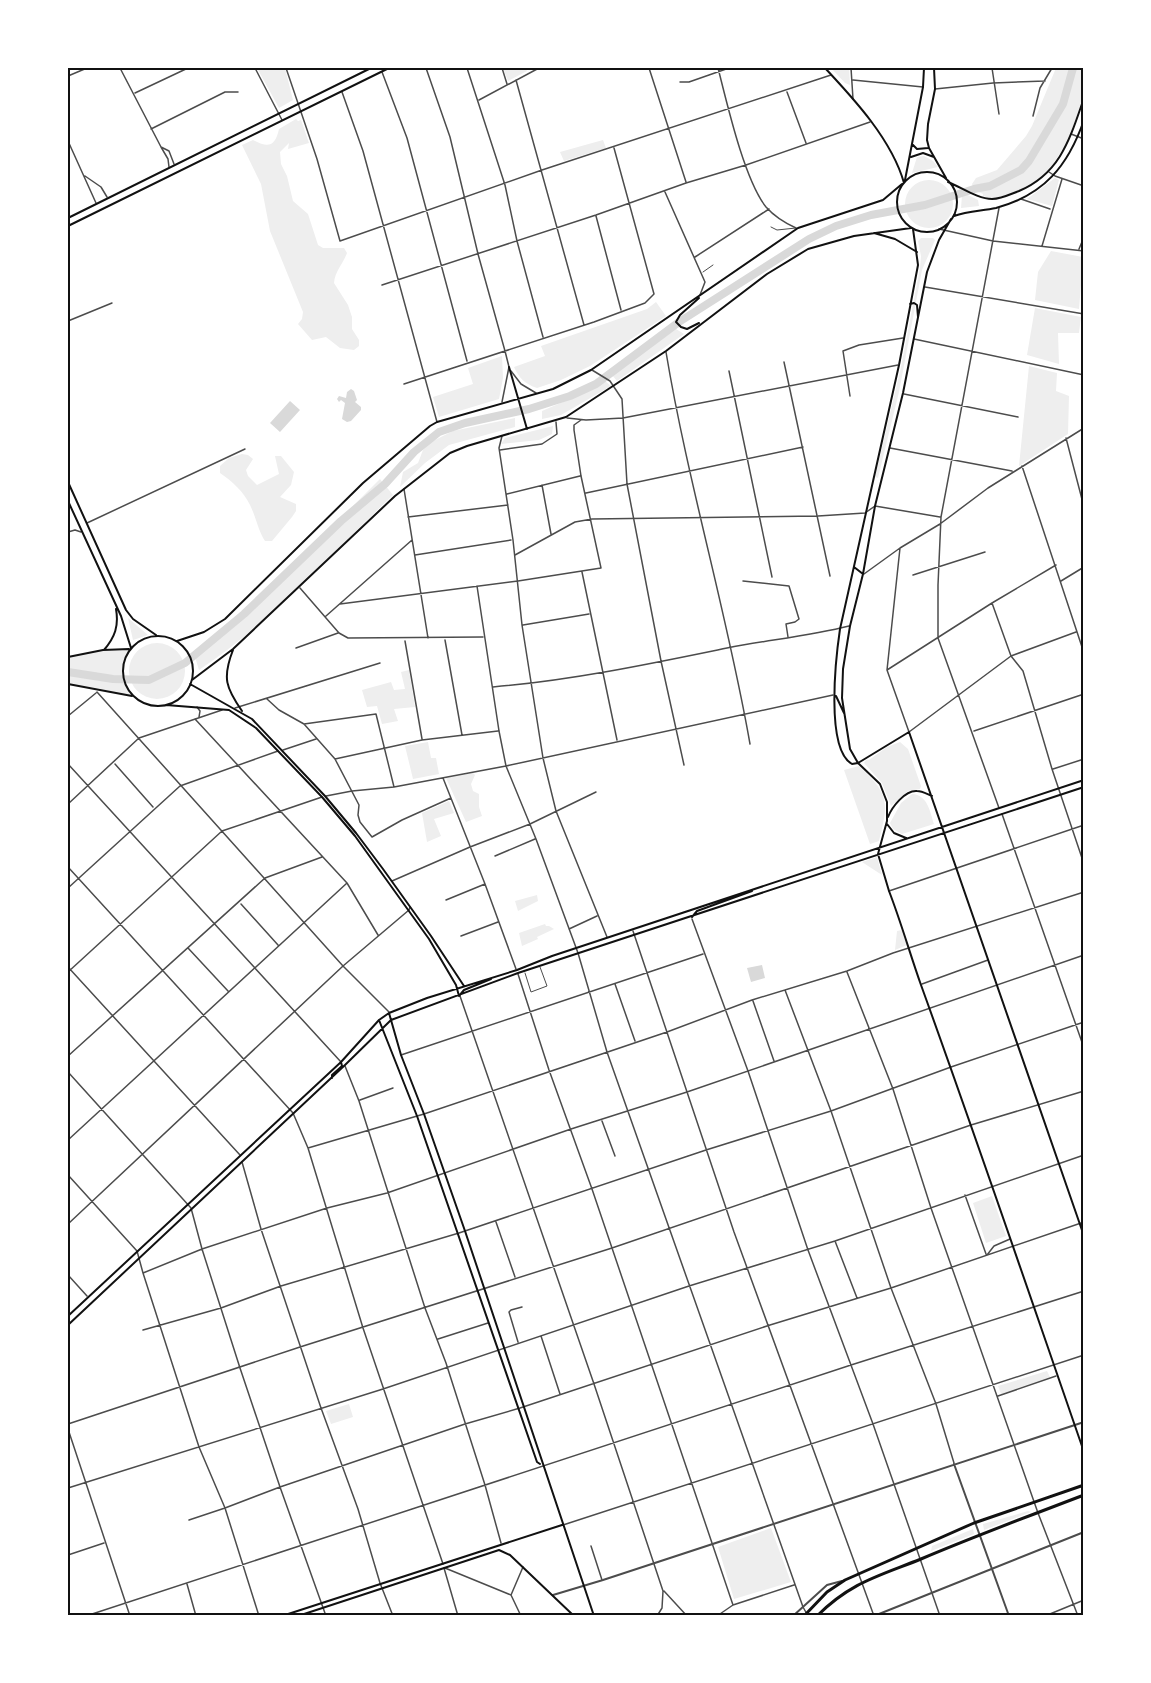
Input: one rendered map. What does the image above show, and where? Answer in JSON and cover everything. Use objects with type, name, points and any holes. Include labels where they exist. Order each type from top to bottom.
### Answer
[{"type":"main road","points":[[68,218],[371,68]]},
{"type":"main road","points":[[68,226],[389,68]]},
{"type":"main road","points":[[825,68],[870,122],[893,157],[904,183]]},
{"type":"main road","points":[[924,68],[923,87],[910,157],[904,183],[897,195],[897,206],[903,220],[912,228],[918,265],[899,365],[840,628],[834,681],[837,733],[842,755],[850,764],[858,763],[909,732],[1083,1236]]},
{"type":"main road","points":[[908,838],[894,833],[887,820],[887,802],[880,784],[858,763],[850,749],[841,687],[850,626],[863,574],[875,506],[903,393],[930,261],[956,210],[954,191],[929,147],[928,124],[934,89],[934,68]]},
{"type":"main road","points":[[68,482],[126,610],[133,619],[156,635],[177,641],[197,635],[225,619],[363,483],[418,435],[437,422],[553,389],[591,370],[798,228],[883,200],[913,175],[926,172],[939,175],[991,199],[1003,197],[1032,185],[1049,172],[1059,158],[1071,134],[1083,98]]},
{"type":"main road","points":[[700,296],[677,318],[678,325],[684,329],[690,328],[709,316],[798,254],[818,245],[871,233],[912,228],[925,232],[939,229],[952,218],[963,213],[999,207],[1020,199],[1034,192],[1055,176],[1078,137],[1083,120]]},
{"type":"main road","points":[[912,144],[917,149],[929,147]]},
{"type":"main road","points":[[910,157],[923,153],[936,159]]},
{"type":"main road","points":[[174,165],[176,169],[174,174]]},
{"type":"main road","points":[[156,174],[157,183]]},
{"type":"main road","points":[[151,176],[152,185]]},
{"type":"main road","points":[[871,233],[895,239],[917,252]]},
{"type":"main road","points":[[910,304],[917,305],[918,317]]},
{"type":"main road","points":[[166,705],[176,701],[185,693],[191,682],[233,649],[403,489],[450,453],[566,417],[666,351],[709,316]]},
{"type":"main road","points":[[508,367],[527,429]]},
{"type":"main road","points":[[872,480],[876,479],[881,483]]},
{"type":"main road","points":[[68,501],[126,627],[130,649]]},
{"type":"main road","points":[[854,565],[855,570],[863,574]]},
{"type":"main road","points":[[104,650],[114,636],[119,621],[116,606]]},
{"type":"main road","points":[[134,697],[125,684],[123,676],[125,657],[130,649],[142,639],[156,635]]},
{"type":"main road","points":[[177,641],[192,662],[191,682]]},
{"type":"main road","points":[[68,657],[104,650],[130,649]]},
{"type":"main road","points":[[233,649],[226,670],[226,678],[232,698],[243,714]]},
{"type":"main road","points":[[834,681],[841,687]]},
{"type":"main road","points":[[191,682],[260,726],[280,751]]},
{"type":"main road","points":[[68,684],[98,688],[134,697],[154,706],[225,709],[249,722],[280,751],[357,832],[464,986]]},
{"type":"main road","points":[[835,694],[847,721]]},
{"type":"main road","points":[[68,1325],[391,1020],[459,996],[575,948],[1083,780]]},
{"type":"main road","points":[[68,1316],[341,1062],[379,1020],[389,1013],[464,986],[525,971],[1083,787]]},
{"type":"main road","points":[[932,796],[919,791],[909,793],[893,808],[887,820],[878,854],[921,984],[1035,1306],[1052,1365],[1083,1452]]},
{"type":"main road","points":[[324,797],[429,939],[458,988],[459,996]]},
{"type":"main road","points":[[691,917],[697,911],[747,894],[754,889]]},
{"type":"main road","points":[[459,996],[464,990],[495,977]]},
{"type":"main road","points":[[389,1013],[401,1055],[465,1231],[522,1408],[594,1616]]},
{"type":"main road","points":[[379,1020],[417,1116],[489,1323],[522,1408]]},
{"type":"main road","points":[[332,1078],[331,1075],[342,1065],[341,1062]]},
{"type":"main road","points":[[806,1615],[827,1592],[844,1580],[974,1523],[1083,1485]]},
{"type":"main road","points":[[817,1616],[834,1599],[861,1582],[978,1534],[1083,1495]]},
{"type":"main road","points":[[282,1616],[562,1525]]},
{"type":"main road","points":[[507,1542],[504,1547],[506,1552],[574,1616]]},
{"type":"main road","points":[[298,1616],[493,1551],[501,1544]]},
{"type":"main road","points":[[493,1551],[506,1552]]},
{"type":"street","points":[[68,76],[87,68]]},
{"type":"street","points":[[120,68],[168,159],[169,168]]},
{"type":"street","points":[[134,93],[188,68]]},
{"type":"street","points":[[255,68],[283,121]]},
{"type":"street","points":[[286,68],[317,159],[340,241],[505,185],[542,170],[831,75]]},
{"type":"street","points":[[426,68],[450,137],[478,254],[505,351],[508,367],[502,403]]},
{"type":"street","points":[[467,68],[505,185],[517,241],[543,338]]},
{"type":"street","points":[[502,68],[508,84]]},
{"type":"street","points":[[528,68],[531,71]]},
{"type":"street","points":[[479,100],[539,68]]},
{"type":"street","points":[[649,68],[686,183]]},
{"type":"street","points":[[680,82],[689,82],[719,69],[729,68]]},
{"type":"street","points":[[851,68],[853,99]]},
{"type":"street","points":[[992,68],[999,114]]},
{"type":"street","points":[[1033,116],[1040,88],[1052,68]]},
{"type":"street","points":[[719,69],[728,108],[746,165],[761,198],[769,209],[786,223],[798,228]]},
{"type":"street","points":[[382,71],[407,138],[467,362]]},
{"type":"street","points":[[516,80],[585,325]]},
{"type":"street","points":[[853,80],[923,87]]},
{"type":"street","points":[[934,89],[1045,81]]},
{"type":"street","points":[[786,90],[806,144]]},
{"type":"street","points":[[342,91],[363,151],[437,422]]},
{"type":"street","points":[[152,129],[225,92],[238,92]]},
{"type":"street","points":[[382,285],[870,122]]},
{"type":"street","points":[[1071,134],[1083,139]]},
{"type":"street","points":[[68,141],[96,203]]},
{"type":"street","points":[[161,147],[169,151],[174,165]]},
{"type":"street","points":[[404,384],[585,325],[645,303],[654,294],[614,148]]},
{"type":"street","points":[[1049,172],[1083,186]]},
{"type":"street","points":[[83,174],[101,187],[107,198]]},
{"type":"street","points":[[1042,246],[1062,179]]},
{"type":"street","points":[[664,191],[705,282],[700,296]]},
{"type":"street","points":[[1020,199],[1052,209]]},
{"type":"street","points":[[999,207],[940,517],[938,566],[938,638],[999,809]]},
{"type":"street","points":[[694,258],[769,209]]},
{"type":"street","points":[[596,215],[621,311]]},
{"type":"street","points":[[939,229],[993,241],[1083,251]]},
{"type":"street","points":[[1079,250],[1083,237]]},
{"type":"street","points":[[924,287],[1083,314]]},
{"type":"street","points":[[68,321],[112,303]]},
{"type":"street","points":[[850,396],[843,351],[847,348],[904,338]]},
{"type":"street","points":[[914,339],[1083,375]]},
{"type":"street","points":[[666,351],[675,408],[702,516],[750,744]]},
{"type":"street","points":[[784,362],[830,576]]},
{"type":"street","points":[[566,417],[581,420],[623,418],[899,365]]},
{"type":"street","points":[[508,367],[521,384],[537,393]]},
{"type":"street","points":[[591,370],[610,381],[621,395],[627,484],[661,662],[684,765]]},
{"type":"street","points":[[729,371],[772,577]]},
{"type":"street","points":[[903,393],[1018,417]]},
{"type":"street","points":[[340,604],[601,568],[581,476],[574,430],[574,425],[581,420]]},
{"type":"street","points":[[499,450],[543,444],[557,434],[555,421]]},
{"type":"street","points":[[863,574],[940,524],[1013,471],[1083,428]]},
{"type":"street","points":[[502,436],[499,450],[507,494],[522,625],[543,758],[556,811],[607,938]]},
{"type":"street","points":[[1066,438],[1083,507]]},
{"type":"street","points":[[585,493],[802,447]]},
{"type":"street","points":[[890,447],[1013,471]]},
{"type":"street","points":[[87,524],[245,449]]},
{"type":"street","points":[[1023,466],[1083,653]]},
{"type":"street","points":[[507,494],[581,476]]},
{"type":"street","points":[[542,485],[551,535]]},
{"type":"street","points":[[403,489],[428,638]]},
{"type":"street","points":[[408,516],[508,505]]},
{"type":"street","points":[[515,555],[575,522],[592,519],[818,516],[865,513],[875,506],[940,517]]},
{"type":"street","points":[[68,532],[79,530],[82,532]]},
{"type":"street","points":[[325,616],[412,540]]},
{"type":"street","points":[[415,555],[513,540]]},
{"type":"street","points":[[900,548],[886,670],[909,732],[1011,657],[1076,632]]},
{"type":"street","points":[[913,575],[985,552]]},
{"type":"street","points":[[886,670],[1056,565]]},
{"type":"street","points":[[1061,581],[1083,567]]},
{"type":"street","points":[[582,571],[617,742]]},
{"type":"street","points":[[743,582],[789,586],[799,619],[786,624],[788,638]]},
{"type":"street","points":[[477,586],[506,766],[578,953],[628,1111],[806,1615]]},
{"type":"street","points":[[300,588],[339,633],[348,638],[484,637]]},
{"type":"street","points":[[992,603],[1011,657],[1023,671],[1083,864]]},
{"type":"street","points":[[522,625],[590,614]]},
{"type":"street","points":[[492,687],[531,684],[604,673],[850,626]]},
{"type":"street","points":[[296,648],[339,633]]},
{"type":"street","points":[[404,639],[422,740]]},
{"type":"street","points":[[445,639],[462,736]]},
{"type":"street","points":[[235,708],[380,663]]},
{"type":"street","points":[[68,716],[97,692],[98,688]]},
{"type":"street","points":[[97,692],[343,966],[389,1013]]},
{"type":"street","points":[[241,1155],[68,969],[222,831],[324,797],[352,791],[394,787],[506,766],[835,694]]},
{"type":"street","points":[[972,731],[1083,694]]},
{"type":"street","points":[[267,699],[279,710],[303,724],[335,759],[359,805],[360,822],[372,837],[402,820],[451,798]]},
{"type":"street","points":[[197,707],[200,711],[199,717]]},
{"type":"street","points":[[68,804],[139,738],[225,709]]},
{"type":"street","points":[[303,724],[376,714],[394,787]]},
{"type":"street","points":[[195,719],[347,883],[378,935]]},
{"type":"street","points":[[335,759],[385,750],[422,740],[499,731]]},
{"type":"street","points":[[68,888],[180,786],[316,739]]},
{"type":"street","points":[[1052,769],[1083,759]]},
{"type":"street","points":[[114,763],[154,808]]},
{"type":"street","points":[[68,764],[341,1062]]},
{"type":"street","points":[[443,778],[517,972],[733,1605]]},
{"type":"street","points":[[392,881],[530,824],[596,792]]},
{"type":"street","points":[[1002,814],[1083,1048]]},
{"type":"street","points":[[889,891],[1083,825]]},
{"type":"street","points":[[495,856],[536,839]]},
{"type":"street","points":[[68,1056],[265,878],[322,857]]},
{"type":"street","points":[[68,867],[293,1113],[308,1148],[363,1328],[443,1563],[458,1616]]},
{"type":"street","points":[[68,1140],[347,883]]},
{"type":"street","points":[[446,900],[485,884]]},
{"type":"street","points":[[308,1148],[424,1114],[666,1032],[752,1000],[847,971],[910,948],[1083,892]]},
{"type":"street","points":[[240,902],[279,945]]},
{"type":"street","points":[[68,1224],[144,1155],[293,1012],[409,910],[406,902]]},
{"type":"street","points":[[569,929],[597,916]]},
{"type":"street","points":[[691,917],[748,1071],[807,1250],[873,1424],[940,1616]]},
{"type":"street","points":[[461,936],[498,921]]},
{"type":"street","points":[[632,930],[747,1269],[770,1325],[789,1385],[874,1616],[1083,1532]]},
{"type":"street","points":[[187,947],[229,991]]},
{"type":"street","points":[[401,1055],[704,954]]},
{"type":"street","points":[[143,1273],[202,1249],[261,1229],[444,1174],[511,1149],[687,1092],[1083,955]]},
{"type":"street","points":[[921,984],[988,960]]},
{"type":"street","points":[[847,971],[892,1089],[1034,1503],[1078,1616]]},
{"type":"street","points":[[615,984],[635,1042]]},
{"type":"street","points":[[785,989],[831,1111],[891,1288],[915,1345],[974,1523],[1009,1616]]},
{"type":"street","points":[[459,996],[614,1442],[663,1591],[662,1608],[657,1616]]},
{"type":"street","points":[[752,1000],[774,1062]]},
{"type":"street","points":[[143,1330],[221,1308],[281,1286],[406,1250],[533,1209],[706,1149],[831,1111],[1083,1022]]},
{"type":"street","points":[[345,1065],[359,1101],[387,1193],[485,1485],[501,1544]]},
{"type":"street","points":[[68,1072],[189,1203],[279,1486],[326,1616]]},
{"type":"street","points":[[359,1101],[393,1088]]},
{"type":"street","points":[[68,1424],[300,1347],[612,1248],[971,1125],[1083,1091]]},
{"type":"street","points":[[601,1120],[615,1156]]},
{"type":"street","points":[[68,1488],[383,1389],[689,1286],[835,1241],[1083,1155]]},
{"type":"street","points":[[242,1161],[261,1229],[300,1347],[393,1616]]},
{"type":"street","points":[[68,1175],[140,1257],[143,1273],[199,1447],[225,1508],[259,1616]]},
{"type":"street","points":[[965,1195],[987,1255]]},
{"type":"street","points":[[496,1220],[515,1278]]},
{"type":"street","points":[[189,1520],[279,1486],[465,1424],[522,1408],[770,1325],[891,1288],[1083,1222]]},
{"type":"street","points":[[987,1255],[994,1246],[1010,1239]]},
{"type":"street","points":[[835,1241],[857,1298]]},
{"type":"street","points":[[68,1275],[88,1297]]},
{"type":"street","points":[[86,1616],[732,1403],[1083,1291]]},
{"type":"street","points":[[519,1343],[509,1312],[522,1307]]},
{"type":"street","points":[[437,1339],[489,1323]]},
{"type":"street","points":[[541,1335],[560,1395]]},
{"type":"street","points":[[562,1525],[1083,1355]]},
{"type":"street","points":[[997,1397],[1056,1376]]},
{"type":"street","points":[[552,1595],[1083,1422]]},
{"type":"street","points":[[68,1429],[129,1616]]},
{"type":"street","points":[[68,1555],[104,1543]]},
{"type":"street","points":[[591,1546],[603,1580]]},
{"type":"street","points":[[511,1595],[523,1567]]},
{"type":"street","points":[[444,1568],[511,1595],[522,1616]]},
{"type":"street","points":[[793,1616],[827,1585],[844,1580]]},
{"type":"street","points":[[187,1583],[196,1616]]},
{"type":"street","points":[[717,1616],[733,1605],[795,1584]]},
{"type":"street","points":[[663,1591],[687,1616]]},
{"type":"street","points":[[1045,1616],[1083,1600]]},
{"type":"lane","points":[[771,227],[777,230],[798,228]]},
{"type":"lane","points":[[701,273],[713,265]]},
{"type":"lane","points":[[525,971],[531,992],[547,986],[540,966]]},
{"type":"shaded area","points":[[257,68],[285,68],[293,100],[279,108]]},
{"type":"shaded area","points":[[503,68],[525,68],[527,71],[508,81]]},
{"type":"shaded area","points":[[831,68],[849,68],[850,85],[845,83]]},
{"type":"shaded area","points":[[1056,68],[1083,68],[1083,97],[1068,141],[1046,175],[1032,185],[993,199],[983,196],[974,190],[972,184],[976,178],[997,170],[1026,136]]},
{"type":"shaded area","points":[[296,119],[301,120],[309,143],[288,149],[289,143],[280,152],[281,164],[287,176],[293,201],[308,214],[318,245],[323,248],[344,248],[347,253],[334,283],[348,305],[352,317],[352,329],[359,340],[359,346],[354,350],[340,348],[326,337],[312,340],[298,324],[303,312],[270,231],[261,184],[242,145],[253,140],[270,144],[279,129]]},
{"type":"shaded area","points":[[603,140],[606,148],[564,161],[560,152]]},
{"type":"shaded area","points":[[924,156],[938,167],[912,173],[917,157]]},
{"type":"shaded area","points":[[1055,178],[1059,180],[1052,206],[1027,199]]},
{"type":"shaded area","points":[[929,180],[946,187],[953,204],[946,221],[929,228],[912,221],[905,204],[912,187]]},
{"type":"shaded area","points":[[966,194],[978,200],[979,206],[961,208],[962,195]]},
{"type":"shaded area","points":[[921,238],[935,240],[922,270],[899,392],[878,478],[875,477],[901,367],[920,268],[921,256],[918,241]]},
{"type":"shaded area","points":[[1051,251],[1083,257],[1083,285],[1081,285],[1079,309],[1035,300],[1038,272]]},
{"type":"shaded area","points":[[656,302],[666,316],[590,366],[561,380],[537,388],[523,380],[514,367],[545,356],[541,346],[647,309]]},
{"type":"shaded area","points":[[1035,308],[1081,317],[1079,333],[1058,333],[1059,364],[1027,355]]},
{"type":"shaded area","points":[[676,329],[684,334],[617,381],[612,375]]},
{"type":"shaded area","points":[[502,356],[503,378],[499,399],[439,417],[433,397],[473,384],[468,368]]},
{"type":"shaded area","points":[[1029,366],[1057,373],[1056,391],[1069,396],[1068,434],[1019,466]]},
{"type":"shaded area","points":[[605,381],[611,386],[561,415],[542,419],[542,411],[593,389]]},
{"type":"shaded area","points":[[351,389],[357,400],[355,402],[361,410],[351,421],[347,422],[342,419],[345,403],[337,399],[339,396],[346,398],[347,392]]},
{"type":"shaded area","points":[[290,401],[300,410],[280,432],[270,423]]},
{"type":"shaded area","points":[[515,418],[515,427],[449,445],[425,463],[400,487],[403,472],[418,463],[423,450],[431,442],[453,431]]},
{"type":"shaded area","points":[[553,426],[552,434],[539,440],[501,444],[505,438]]},
{"type":"shaded area","points":[[242,454],[253,459],[246,470],[248,476],[257,485],[279,474],[275,456],[281,456],[294,472],[291,485],[280,497],[296,504],[296,511],[272,541],[265,541],[244,496],[220,473],[220,466],[229,458]]},
{"type":"shaded area","points":[[380,479],[393,495],[251,631],[199,670],[195,657],[244,617],[341,524],[352,507]]},
{"type":"shaded area","points":[[128,618],[148,635],[133,640]]},
{"type":"shaded area","points":[[152,643],[162,643],[177,651],[183,660],[185,671],[183,682],[177,691],[162,699],[152,699],[141,694],[134,687],[129,676],[129,666],[134,655],[141,648]]},
{"type":"shaded area","points":[[129,649],[124,662],[123,674],[134,697],[68,684],[68,657],[103,650]]},
{"type":"shaded area","points":[[409,670],[415,707],[394,709],[398,721],[382,724],[377,706],[367,707],[362,690],[391,682],[394,690],[405,689],[401,672]]},
{"type":"shaded area","points":[[428,742],[431,758],[436,758],[439,774],[413,779],[405,746]]},
{"type":"shaded area","points":[[900,742],[908,749],[921,786],[920,789],[908,791],[891,806],[882,783],[864,763],[887,747]]},
{"type":"shaded area","points":[[859,766],[876,784],[884,799],[884,816],[879,841],[870,844],[844,770]]},
{"type":"shaded area","points":[[473,773],[475,775],[471,784],[473,791],[479,794],[482,816],[466,822],[446,778]]},
{"type":"shaded area","points":[[912,794],[922,797],[925,801],[934,824],[902,834],[893,829],[890,823],[901,803]]},
{"type":"shaded area","points":[[449,801],[454,813],[434,819],[441,836],[427,842],[422,813]]},
{"type":"shaded area","points":[[877,857],[882,875],[862,862]]},
{"type":"shaded area","points":[[537,895],[538,901],[518,911],[515,901]]},
{"type":"shaded area","points":[[545,924],[554,929],[522,946],[519,933]]},
{"type":"shaded area","points":[[902,930],[907,945],[895,950],[897,931]]},
{"type":"shaded area","points":[[762,965],[765,978],[751,982],[747,968]]},
{"type":"shaded area","points":[[992,1196],[1006,1236],[986,1243],[973,1203]]},
{"type":"shaded area","points":[[1047,1371],[1050,1377],[1001,1394],[998,1386]]},
{"type":"shaded area","points":[[349,1404],[353,1417],[331,1424],[326,1411]]},
{"type":"shaded area","points":[[1031,1512],[984,1530],[983,1524]]},
{"type":"shaded area","points":[[771,1528],[791,1582],[734,1599],[718,1547]]},
{"type":"shaded area","points":[[973,1529],[974,1534],[931,1551],[932,1546]]},
{"type":"waterway","points":[[68,672],[113,679],[149,680],[185,663],[244,614],[341,521],[385,484],[414,452],[439,432],[465,423],[529,409],[570,396],[596,384],[679,322],[809,239],[836,226],[871,215],[925,205],[990,186],[1021,170],[1029,161],[1063,104],[1073,68]]}]
